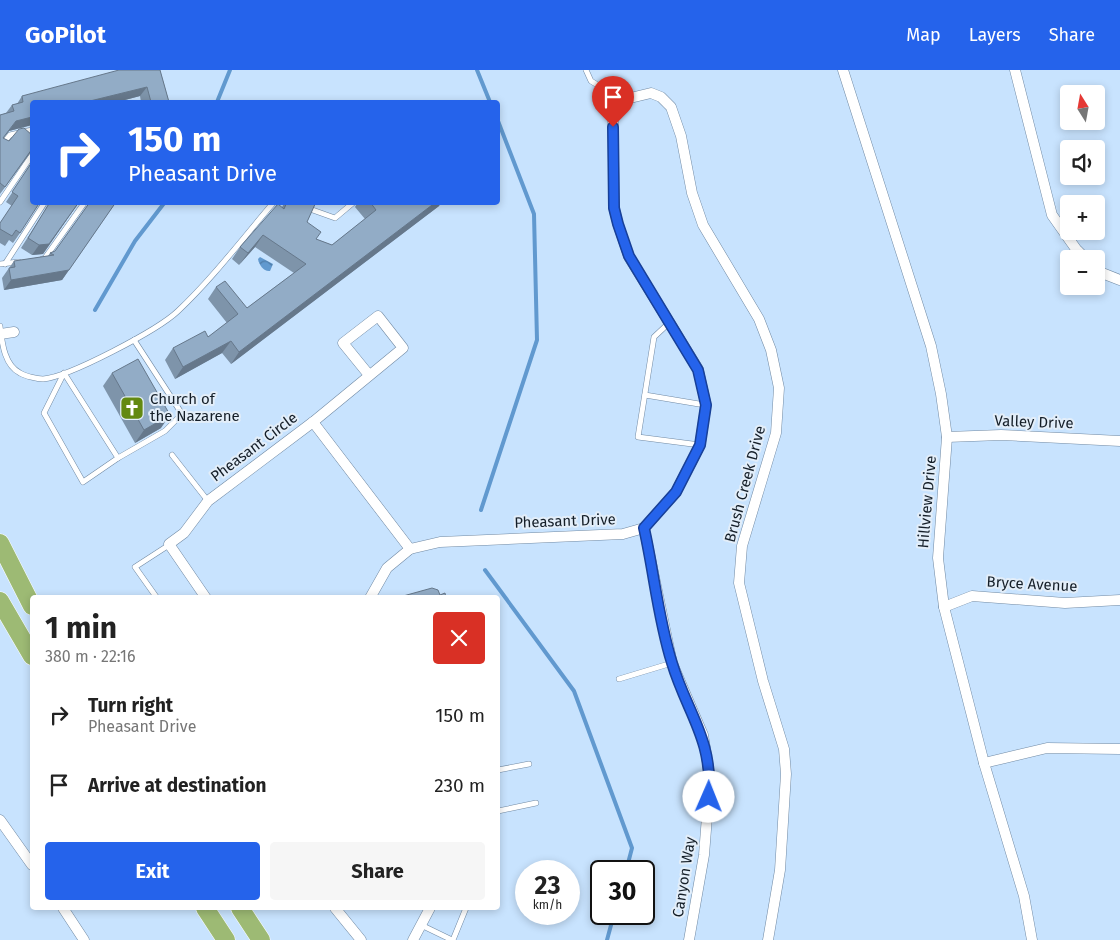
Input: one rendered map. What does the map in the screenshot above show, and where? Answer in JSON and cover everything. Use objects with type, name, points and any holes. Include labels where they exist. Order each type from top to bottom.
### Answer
[{"type":"highway","points":[[0,543],[30,602]]},
{"type":"highway","points":[[0,601],[30,653]]},
{"type":"highway","points":[[206,910],[226,940]]},
{"type":"highway","points":[[241,910],[261,940]]},
{"type":"street","name":"Hillview Drive","points":[[842,70],[931,346],[941,394],[947,437],[938,558],[944,607],[984,763],[1024,896],[1032,940]]},
{"type":"street","points":[[1015,70],[1052,215],[1077,250]]},
{"type":"street","name":"Brush Creek Drive","points":[[622,100],[651,93],[661,97],[671,107],[681,136],[692,193],[703,225],[759,320],[772,350],[779,388],[776,433],[742,546],[739,583],[763,681],[784,749],[786,774],[780,870],[768,940]]},
{"type":"street","points":[[622,100],[613,113],[614,208],[618,224],[629,256],[698,370],[706,405],[700,445],[676,492],[644,528]]},
{"type":"street","points":[[1105,274],[1120,280]]},
{"type":"street","points":[[312,422],[403,348],[378,316],[343,343],[369,375]]},
{"type":"street","points":[[0,332],[14,332]]},
{"type":"street","name":"Pheasant Circle","points":[[169,544],[184,533],[208,501],[312,422],[410,549]]},
{"type":"street","name":"Valley Drive","points":[[947,437],[1001,435],[1120,441]]},
{"type":"street","name":"Pheasant Drive","points":[[372,595],[387,568],[410,549],[440,542],[623,534],[644,528]]},
{"type":"street","name":"Canyon Way","points":[[644,528],[672,663],[702,735],[710,778],[704,855],[689,940]]},
{"type":"street","points":[[169,544],[204,595]]},
{"type":"street","name":"Bryce Avenue","points":[[944,607],[972,596],[1065,603],[1120,600]]},
{"type":"street","points":[[984,763],[1047,748],[1120,749]]},
{"type":"street","points":[[0,820],[30,862]]},
{"type":"street","points":[[64,910],[84,940]]},
{"type":"street","points":[[337,910],[361,940]]},
{"type":"street","points":[[413,940],[429,910]]},
{"type":"lane","points":[[586,70],[591,81],[622,100]]},
{"type":"lane","points":[[0,148],[10,135],[30,130]]},
{"type":"lane","points":[[0,202],[30,158]]},
{"type":"lane","points":[[3,264],[43,205]]},
{"type":"lane","points":[[37,260],[45,258],[83,205]]},
{"type":"lane","points":[[0,332],[4,350],[10,363],[20,373],[42,379],[64,373],[134,340],[178,312],[271,205]]},
{"type":"lane","points":[[298,206],[334,218],[350,205]]},
{"type":"lane","points":[[3,264],[29,260]]},
{"type":"lane","points":[[670,322],[654,337],[638,437],[700,445]]},
{"type":"lane","points":[[64,373],[44,414],[83,482],[118,458],[165,431],[182,414],[134,340]]},
{"type":"lane","points":[[64,373],[118,458]]},
{"type":"lane","points":[[645,395],[706,405]]},
{"type":"lane","points":[[172,455],[208,501]]},
{"type":"lane","points":[[155,595],[135,568],[169,544]]},
{"type":"lane","points":[[619,679],[672,663]]},
{"type":"lane","points":[[500,770],[529,764]]},
{"type":"lane","points":[[500,811],[536,803]]},
{"type":"lane","points":[[422,925],[452,940],[465,910]]},
{"type":"water","points":[[260,257],[273,264],[270,271],[261,266],[258,259]]},
{"type":"building","points":[[119,70],[160,70],[168,100],[150,100],[147,87],[94,100],[30,100],[30,118],[16,121],[3,138],[9,141],[19,129],[24,128],[30,133],[30,152],[5,187],[0,183],[0,115],[14,111],[12,105],[23,102],[22,96]]},
{"type":"building","points":[[30,165],[30,205],[38,205],[20,233],[16,230],[12,236],[0,229],[0,223],[18,196],[12,192]]},
{"type":"building","points":[[48,205],[77,205],[49,244],[39,245],[28,238]]},
{"type":"building","points":[[88,205],[114,205],[69,270],[11,280],[9,268],[15,267],[14,261],[54,255],[50,253],[55,251]]},
{"type":"building","points":[[277,205],[284,209],[286,205],[315,205],[307,222],[321,232],[316,239],[332,245],[376,210],[372,205],[432,205],[239,352],[231,341],[183,367],[173,348],[205,331],[208,337],[238,314],[216,287],[225,281],[247,308],[306,264],[263,235],[248,253],[240,247]]},
{"type":"building","points":[[138,359],[170,415],[144,430],[112,373]]},
{"type":"building","points":[[432,588],[438,590],[440,595],[407,595]]},
{"type":"waterway","points":[[218,100],[230,70]]},
{"type":"waterway","points":[[477,70],[489,100]]},
{"type":"waterway","points":[[481,510],[537,340],[534,214],[500,126]]},
{"type":"waterway","points":[[95,310],[135,241],[163,205]]},
{"type":"waterway","points":[[485,570],[574,691],[632,848],[629,860]]},
{"type":"waterway","points":[[607,940],[611,925]]},
{"type":"place","name":"Church of the Nazarene","points":[[132,408]]},
{"type":"route","points":[[613,127],[614,208],[618,224],[629,256],[698,370],[706,405],[700,445],[676,492],[644,528],[672,663],[702,735],[710,778],[709,797]]}]
